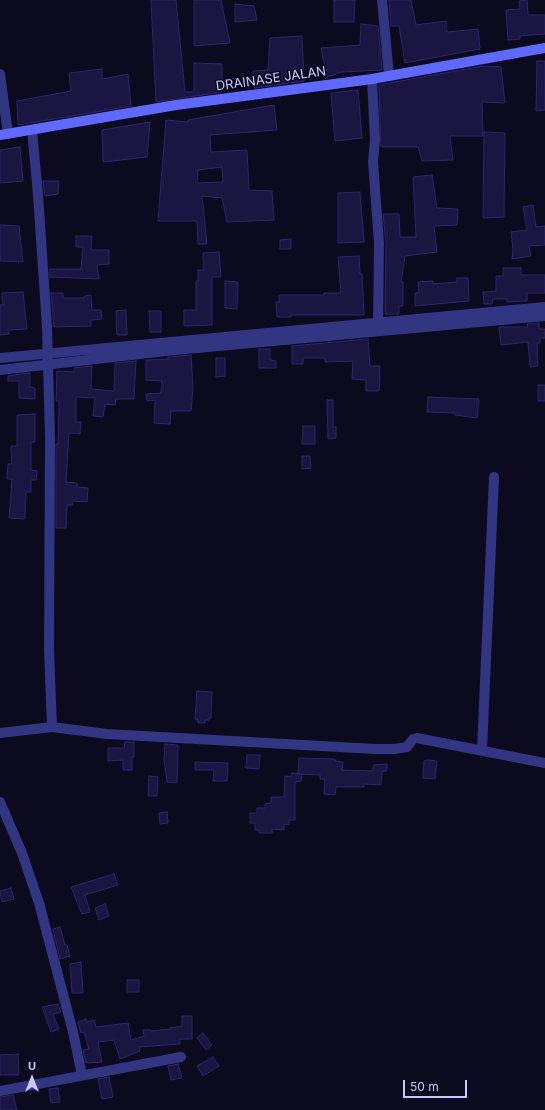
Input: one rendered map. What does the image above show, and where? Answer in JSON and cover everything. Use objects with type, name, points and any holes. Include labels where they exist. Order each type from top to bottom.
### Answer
[{"type":"street","points":[[382,0],[389,76]]},
{"type":"street","name":"DRAINASE JALAN","points":[[4,134],[176,105],[372,79],[545,48]]},
{"type":"street","points":[[0,74],[4,134]]},
{"type":"street","points":[[372,79],[375,140],[373,162],[380,243],[378,328]]},
{"type":"street","points":[[32,130],[39,203],[47,327],[50,438],[49,650],[52,727]]},
{"type":"street","points":[[0,370],[378,328],[545,307]]},
{"type":"street","points":[[0,358],[545,316]]},
{"type":"street","points":[[482,750],[494,477]]},
{"type":"street","points":[[0,733],[52,727],[107,734],[375,749],[407,747],[413,739],[417,738],[545,763]]},
{"type":"street","points":[[0,802],[22,853],[39,904],[73,1032],[82,1075]]},
{"type":"street","points":[[0,1091],[181,1057]]},
{"type":"building","points":[[151,0],[176,0],[185,92],[194,92],[194,63],[222,64],[222,92],[156,102]]},
{"type":"building","points":[[194,0],[221,0],[230,43],[194,46]]},
{"type":"building","points":[[334,0],[355,0],[354,22],[334,22]]},
{"type":"building","points":[[389,0],[411,0],[416,25],[446,21],[447,32],[478,29],[480,49],[405,63],[399,26],[391,26]]},
{"type":"building","points":[[527,0],[528,15],[545,15],[545,34],[520,36],[520,39],[508,40],[506,10],[520,9],[519,1]]},
{"type":"building","points":[[235,4],[254,6],[257,20],[235,22]]},
{"type":"building","points":[[361,24],[378,26],[382,70],[342,72],[327,77],[321,48],[360,45]]},
{"type":"building","points":[[302,36],[304,81],[254,88],[253,71],[268,70],[270,38]]},
{"type":"building","points":[[537,61],[545,61],[545,110],[536,111]]},
{"type":"building","points":[[483,66],[501,67],[505,103],[482,102],[483,136],[450,136],[453,160],[422,161],[418,147],[381,147],[379,85]]},
{"type":"building","points":[[102,69],[102,79],[128,74],[131,106],[18,125],[17,101],[71,91],[69,73]]},
{"type":"building","points":[[358,90],[362,138],[335,141],[331,93]]},
{"type":"building","points":[[274,105],[277,130],[210,135],[211,152],[247,150],[249,190],[272,191],[274,220],[227,222],[222,198],[202,196],[207,244],[198,244],[197,221],[158,221],[166,120],[188,122],[188,120]],"holes":[[[222,167],[223,182],[197,183],[198,170]]]},
{"type":"building","points":[[150,122],[147,157],[103,162],[102,130]]},
{"type":"building","points":[[484,132],[505,133],[504,217],[483,218]]},
{"type":"building","points":[[20,147],[23,181],[0,183],[0,150]]},
{"type":"building","points":[[432,175],[437,208],[458,209],[457,225],[434,226],[437,252],[405,256],[401,282],[403,282],[403,306],[399,306],[399,314],[385,314],[386,243],[383,214],[399,214],[400,237],[416,237],[413,177]]},
{"type":"building","points":[[43,181],[59,181],[58,194],[45,196]]},
{"type":"building","points":[[360,192],[364,242],[338,243],[338,193]]},
{"type":"building","points":[[533,205],[536,227],[545,226],[545,245],[529,246],[531,256],[512,259],[513,249],[511,232],[527,230],[523,207]]},
{"type":"building","points":[[0,225],[19,226],[23,262],[0,261]]},
{"type":"building","points":[[76,236],[92,236],[91,250],[109,250],[109,264],[97,265],[99,279],[50,277],[50,269],[81,269],[83,247],[76,247]]},
{"type":"building","points":[[291,239],[291,249],[280,249],[280,240]]},
{"type":"building","points":[[219,252],[221,277],[212,277],[212,325],[184,326],[184,310],[196,310],[196,281],[198,281],[198,270],[204,270],[203,253]]},
{"type":"building","points":[[359,256],[360,274],[362,274],[364,315],[291,315],[291,317],[277,317],[276,302],[279,302],[279,295],[324,295],[324,293],[341,293],[338,257]]},
{"type":"building","points":[[503,268],[521,268],[521,275],[545,275],[545,293],[527,293],[527,301],[507,302],[507,299],[493,299],[492,304],[484,304],[483,292],[496,291],[496,276],[503,276]]},
{"type":"building","points":[[457,278],[468,278],[469,301],[415,306],[415,293],[419,293],[418,282],[433,281],[433,284],[457,282]]},
{"type":"building","points":[[225,281],[238,282],[237,309],[225,308]]},
{"type":"building","points":[[23,292],[27,329],[9,330],[9,334],[0,335],[0,305],[3,305],[2,293]]},
{"type":"building","points":[[51,293],[63,293],[63,298],[84,298],[84,296],[91,295],[92,310],[101,310],[102,319],[91,320],[91,326],[54,327]]},
{"type":"building","points":[[126,310],[127,335],[117,335],[116,311]]},
{"type":"building","points":[[149,311],[161,311],[161,332],[150,332]]},
{"type":"building","points":[[539,323],[539,329],[545,329],[545,338],[540,338],[540,343],[537,343],[538,366],[530,367],[528,342],[501,345],[499,327],[528,327],[527,324]]},
{"type":"building","points":[[368,339],[370,366],[380,366],[379,391],[366,391],[366,380],[352,379],[353,361],[325,362],[325,358],[303,358],[303,364],[292,364],[292,346]]},
{"type":"building","points":[[259,349],[270,349],[270,360],[276,361],[276,368],[259,368]]},
{"type":"building","points":[[191,355],[193,388],[191,411],[171,411],[170,424],[154,423],[155,400],[147,401],[146,394],[161,393],[162,381],[146,380],[146,360],[168,359],[168,357]]},
{"type":"building","points":[[216,358],[225,358],[225,376],[216,377]]},
{"type":"building","points":[[136,361],[134,399],[116,399],[115,405],[105,404],[103,417],[93,416],[95,398],[76,397],[76,422],[81,422],[80,434],[69,433],[66,482],[77,483],[77,487],[88,488],[87,502],[73,501],[72,505],[67,505],[66,528],[56,528],[56,444],[58,444],[59,411],[59,401],[56,401],[57,371],[74,372],[74,368],[92,366],[91,389],[114,391],[115,363]]},
{"type":"building","points":[[30,373],[30,387],[35,388],[35,399],[19,398],[19,381],[8,381],[8,376]]},
{"type":"building","points":[[538,385],[545,385],[545,401],[538,401]]},
{"type":"building","points":[[428,397],[479,399],[477,418],[455,415],[455,413],[427,412]]},
{"type":"building","points":[[327,400],[333,400],[333,427],[336,427],[336,438],[328,439]]},
{"type":"building","points":[[35,414],[35,442],[31,442],[31,470],[37,471],[36,480],[31,480],[31,492],[26,492],[25,519],[9,518],[12,479],[7,479],[8,464],[12,464],[11,446],[17,446],[17,415]]},
{"type":"building","points":[[303,426],[315,426],[315,444],[302,444]]},
{"type":"building","points":[[302,456],[310,456],[311,468],[302,469]]},
{"type":"building","points":[[197,691],[212,692],[211,718],[209,718],[209,720],[205,720],[205,723],[198,723],[198,720],[195,719]]},
{"type":"building","points":[[125,742],[134,742],[132,770],[123,770],[123,760],[108,761],[108,748],[124,748]]},
{"type":"building","points":[[165,744],[178,745],[177,783],[167,782],[164,760]]},
{"type":"building","points":[[247,755],[260,755],[259,769],[246,768]]},
{"type":"building","points":[[299,758],[335,759],[335,761],[343,762],[342,770],[373,771],[373,765],[387,764],[387,771],[382,771],[381,785],[364,784],[364,787],[336,787],[335,795],[324,794],[325,779],[320,779],[320,775],[298,774]]},
{"type":"building","points":[[424,761],[437,761],[435,779],[423,778]]},
{"type":"building","points":[[195,762],[228,763],[227,781],[213,781],[214,770],[195,770]]},
{"type":"building","points":[[292,773],[302,774],[301,781],[295,782],[295,820],[289,820],[289,825],[284,824],[284,830],[272,829],[272,833],[259,833],[259,830],[255,830],[255,823],[250,823],[250,813],[257,813],[257,808],[265,808],[265,804],[271,803],[271,797],[284,797],[285,776],[291,777]]},
{"type":"building","points":[[149,776],[158,777],[157,796],[148,796]]},
{"type":"building","points":[[167,812],[168,823],[160,824],[159,813]]},
{"type":"building","points":[[114,874],[118,885],[85,895],[90,912],[82,914],[71,887]]},
{"type":"building","points":[[11,888],[14,899],[2,902],[0,891]]},
{"type":"building","points":[[105,904],[109,916],[99,920],[95,908]]},
{"type":"building","points":[[60,927],[70,956],[60,959],[53,929]]},
{"type":"building","points":[[81,962],[83,993],[72,993],[70,964]]},
{"type":"building","points":[[127,980],[139,980],[139,992],[127,992]]},
{"type":"building","points":[[58,1004],[61,1012],[53,1014],[59,1029],[51,1032],[42,1007]]},
{"type":"building","points":[[182,1016],[192,1016],[192,1039],[180,1039],[180,1044],[139,1047],[140,1051],[120,1059],[114,1040],[98,1042],[102,1062],[86,1063],[83,1050],[89,1049],[84,1032],[81,1033],[78,1022],[86,1019],[87,1022],[94,1020],[96,1027],[128,1023],[131,1040],[144,1036],[143,1030],[151,1031],[182,1026]]},
{"type":"building","points":[[203,1033],[212,1045],[206,1050],[197,1038]]},
{"type":"building","points":[[18,1054],[19,1075],[0,1075],[0,1055]]},
{"type":"building","points":[[213,1057],[219,1066],[203,1076],[197,1066]]},
{"type":"building","points":[[178,1064],[182,1078],[171,1080],[168,1066]]},
{"type":"building","points":[[109,1077],[113,1097],[102,1099],[98,1079]]},
{"type":"building","points":[[58,1088],[60,1102],[51,1103],[49,1089]]},
{"type":"building","points":[[13,1095],[17,1110],[0,1110],[0,1097]]}]
